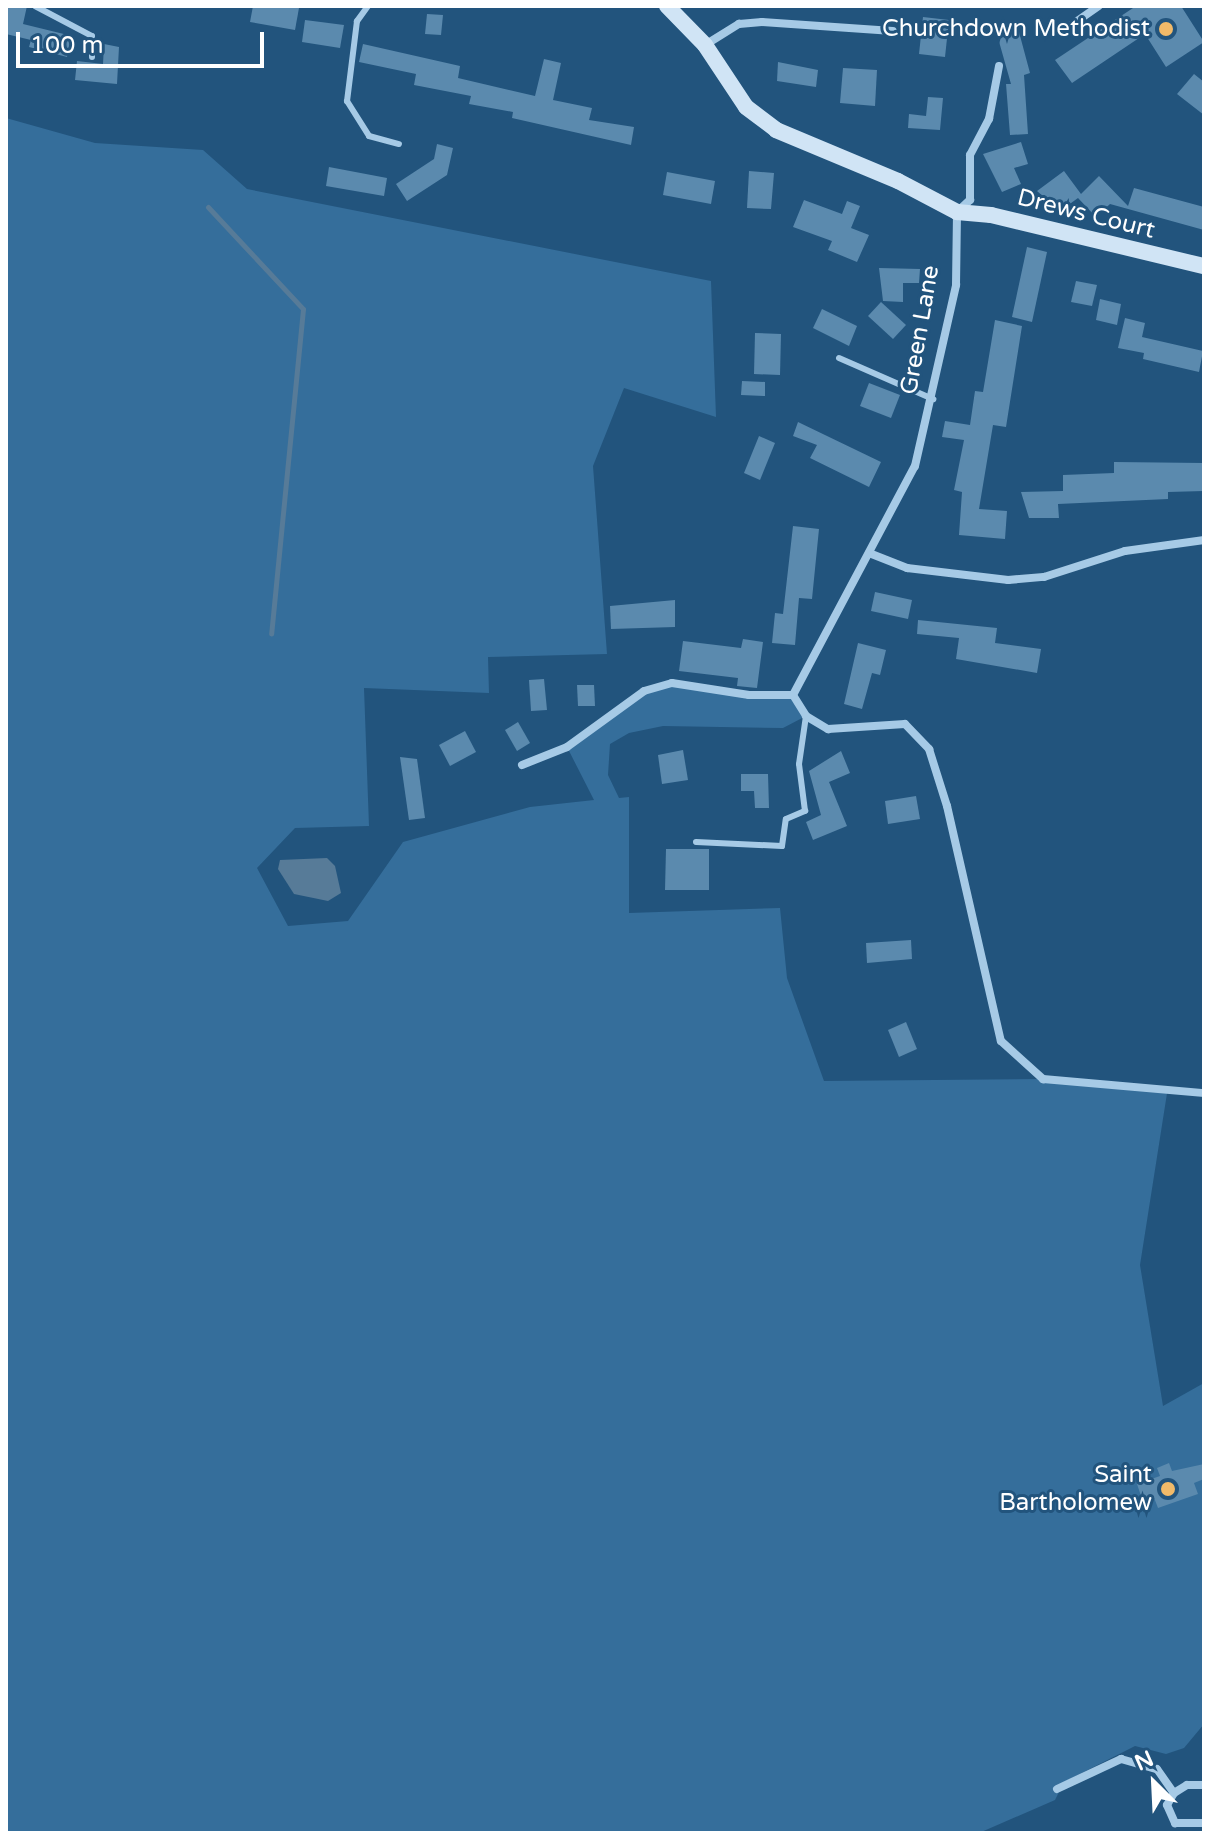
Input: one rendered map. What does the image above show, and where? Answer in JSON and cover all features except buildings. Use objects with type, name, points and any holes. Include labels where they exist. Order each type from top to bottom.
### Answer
[{"type":"street","points":[[667,6],[705,45],[746,107],[776,130],[898,181],[957,212]]},
{"type":"street","points":[[1070,26],[1099,6]]},
{"type":"street","points":[[705,45],[739,24],[750,23],[893,31]]},
{"type":"street","name":"Green Lane","points":[[793,695],[915,466],[933,399],[956,285],[957,212],[970,200],[970,155],[989,119],[999,66]]},
{"type":"street","name":"Drews Court","points":[[957,212],[991,215],[1204,266]]},
{"type":"street","points":[[869,553],[907,568],[1008,580],[1044,577],[1125,551],[1204,540]]},
{"type":"street","points":[[522,765],[567,747],[644,691],[672,683],[749,695],[793,695],[806,716],[828,729],[905,724],[929,749],[947,806],[1001,1041],[1043,1079],[1204,1093]]},
{"type":"street","points":[[1057,1789],[1121,1759],[1157,1769],[1174,1793]]},
{"type":"street","points":[[1204,1785],[1174,1793],[1167,1805],[1175,1823],[1204,1823]]},
{"type":"lane","points":[[35,6],[92,36],[92,57]]},
{"type":"lane","points":[[368,6],[357,21],[347,101],[369,136],[399,144]]},
{"type":"lane","points":[[839,358],[933,399]]},
{"type":"lane","points":[[696,842],[782,846],[786,819],[805,811],[799,764],[806,716]]},
{"type":"shaded area","points":[[6,118],[95,143],[203,150],[247,189],[711,281],[716,417],[624,388],[593,466],[607,654],[488,657],[489,693],[364,688],[369,826],[295,828],[257,868],[288,926],[348,921],[403,842],[530,807],[594,800],[567,747],[644,691],[672,683],[749,695],[793,695],[806,716],[783,728],[663,726],[629,733],[610,744],[608,775],[619,798],[629,797],[629,913],[780,908],[787,978],[824,1081],[1043,1079],[1168,1087],[1140,1265],[1163,1406],[1204,1383],[1204,1724],[1184,1748],[1166,1754],[1135,1746],[1064,1782],[1055,1800],[979,1833],[6,1833]]},
{"type":"shaded area","points":[[327,858],[335,866],[341,893],[328,901],[294,894],[278,869],[280,860]]},
{"type":"waterway","points":[[208,207],[303,309],[271,633]]},
{"type":"place","name":"Churchdown Methodist","points":[[1166,29]]},
{"type":"place","name":"Saint Bartholomew","points":[[1168,1489]]}]
